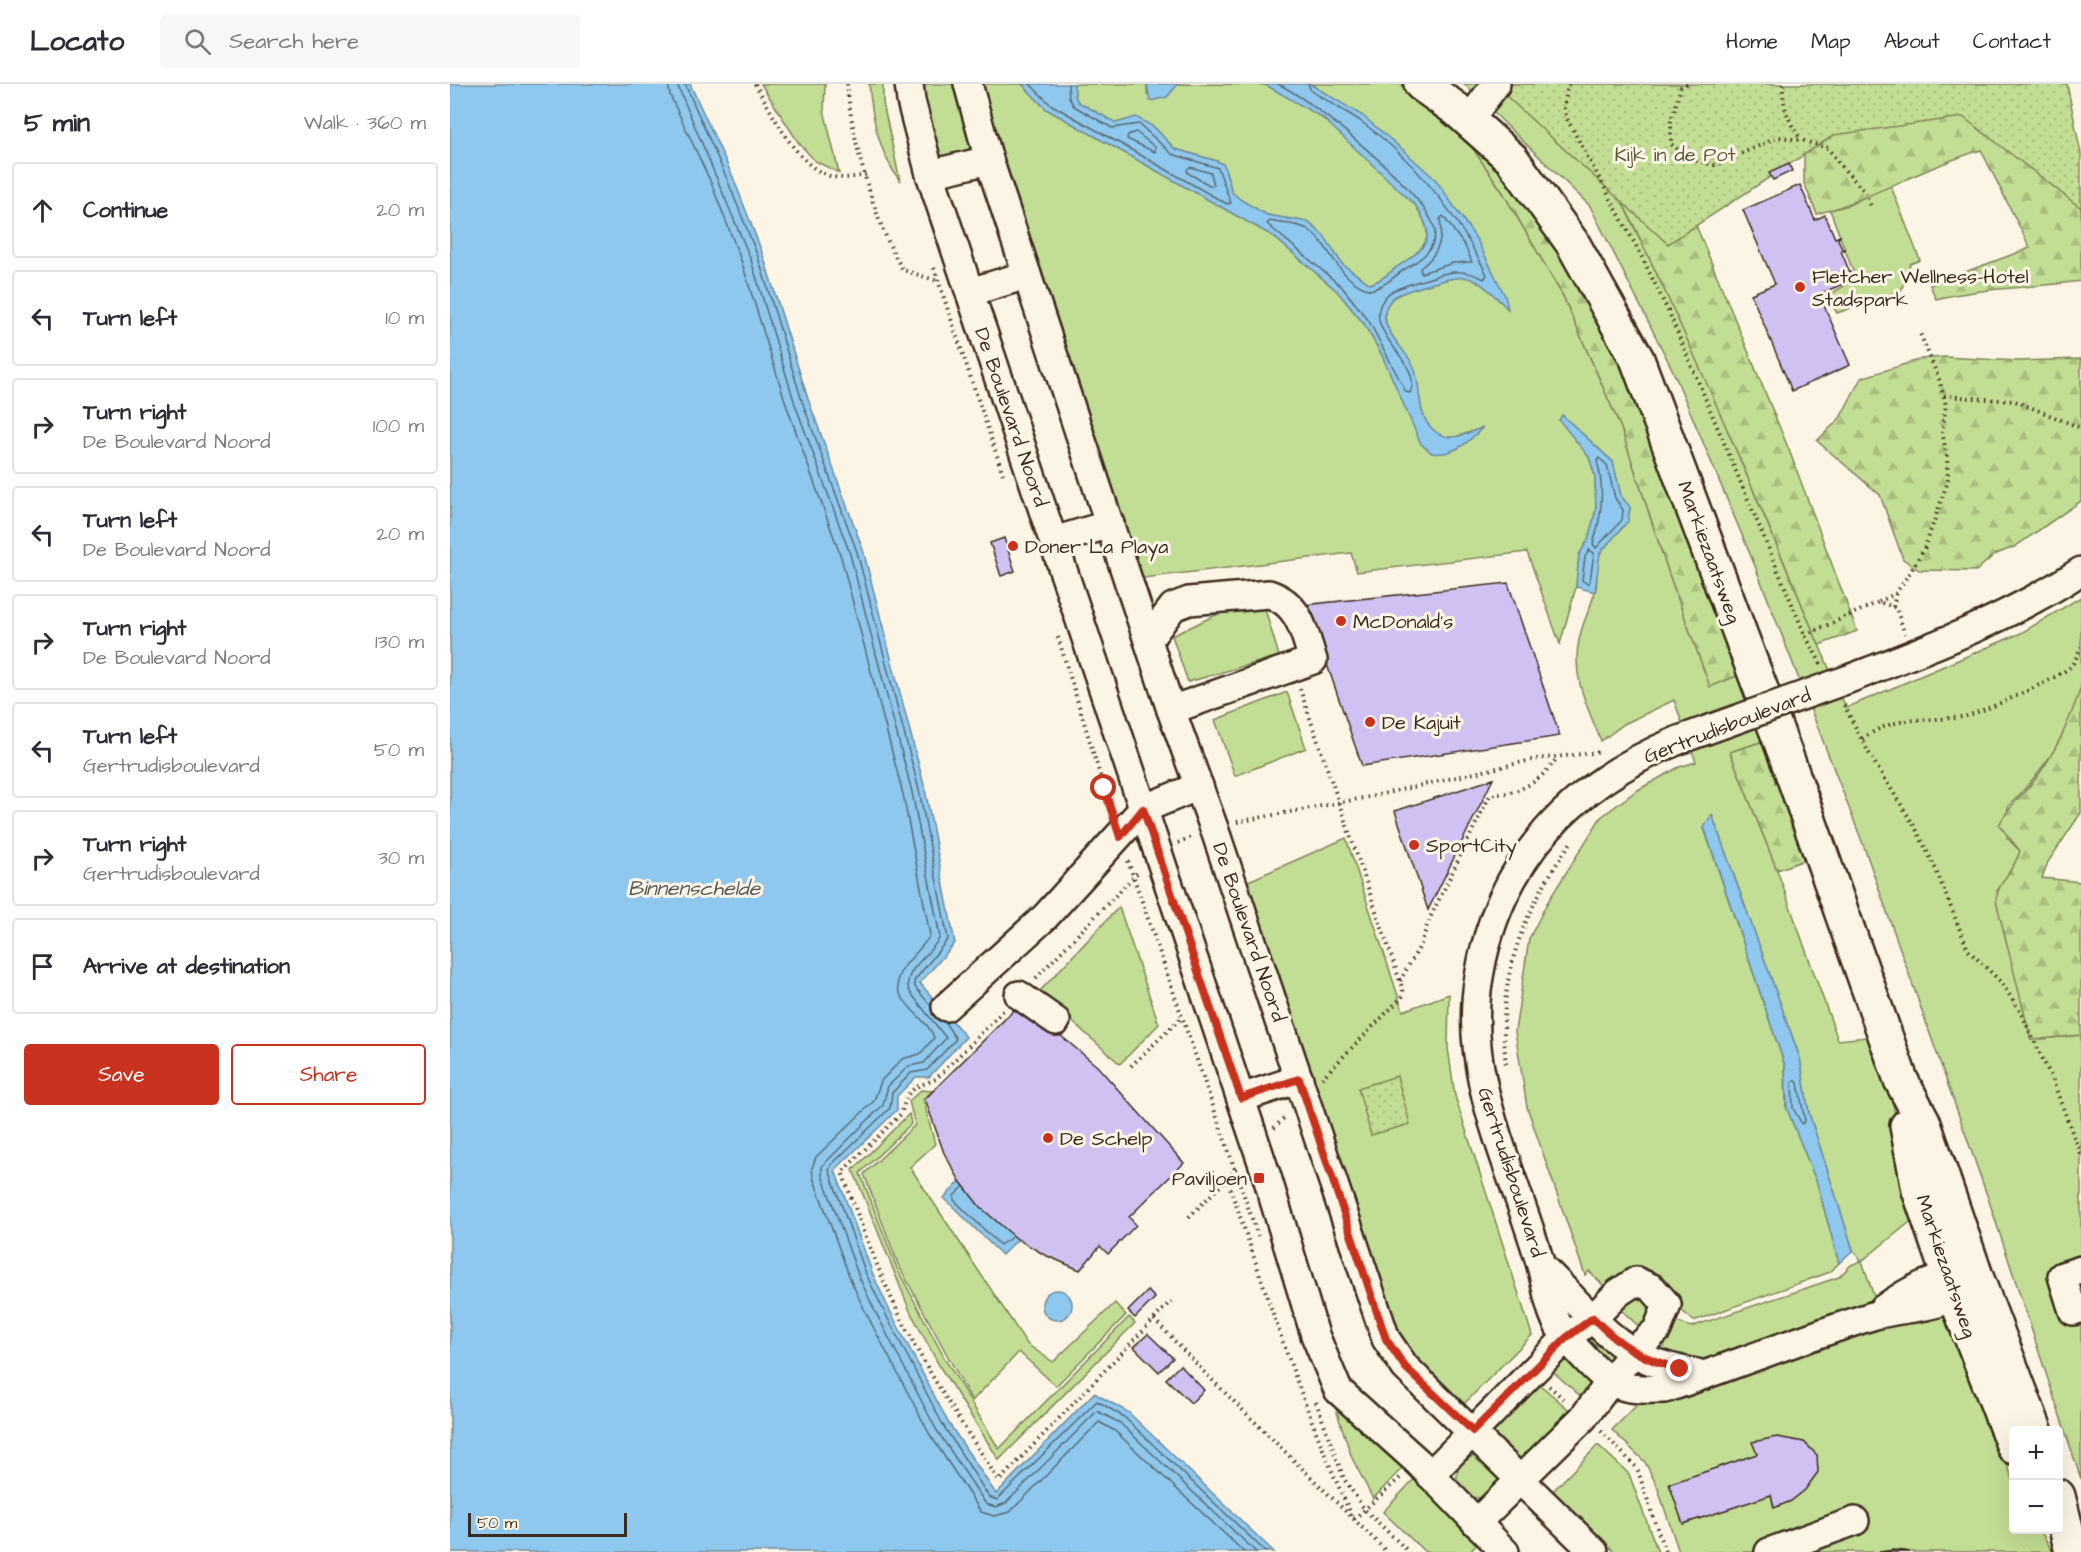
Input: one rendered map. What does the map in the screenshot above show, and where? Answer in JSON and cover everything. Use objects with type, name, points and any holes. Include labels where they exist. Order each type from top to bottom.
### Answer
[{"type":"main road","name":"Markiezaatsweg","points":[[1421,84],[1469,120],[1512,159],[1574,244],[1637,359],[1789,764],[1900,1080],[1923,1121],[1961,1284],[2009,1434]]},
{"type":"main road","name":"Markiezaatsweg","points":[[1961,1284],[2032,1426]]},
{"type":"main road","points":[[2063,1522],[2067,1542]]},
{"type":"street","name":"De Boulevard Noord","points":[[909,84],[910,101],[930,174],[1241,1098],[1315,1335],[1338,1390],[1424,1468],[1505,1552]]},
{"type":"street","name":"De Boulevard Noord","points":[[968,84],[989,160],[1110,524],[1155,633],[1171,710],[1199,786],[1386,1339],[1405,1367],[1467,1425],[1594,1552]]},
{"type":"street","points":[[1469,120],[1496,84]]},
{"type":"street","points":[[930,174],[989,160]]},
{"type":"street","points":[[970,292],[1027,275]]},
{"type":"street","points":[[1054,541],[1110,524]]},
{"type":"street","name":"Gertrudisboulevard","points":[[1611,1382],[1566,1338],[1556,1321],[1542,1267],[1483,1088],[1475,1029],[1478,978],[1491,926],[1512,879],[1543,833],[1571,804],[1625,765],[1679,740],[1842,687],[1997,618],[2081,571]]},
{"type":"street","points":[[1155,633],[1173,607],[1189,601],[1269,594],[1280,597],[1293,608],[1299,617],[1313,660],[1171,710]]},
{"type":"street","points":[[946,1007],[1045,917],[1143,809],[1199,786]]},
{"type":"street","points":[[1019,995],[1056,1021]]},
{"type":"street","points":[[1241,1098],[1299,1079]]},
{"type":"street","name":"Gertrudisboulevard","points":[[1542,1267],[1593,1318],[1633,1352],[1651,1361],[1705,1375]]},
{"type":"street","points":[[2081,1270],[2062,1276],[2073,1311],[2081,1308]]},
{"type":"street","points":[[1424,1468],[1467,1425],[1535,1372],[1566,1338],[1593,1318],[1618,1293],[1636,1281],[1652,1288],[1667,1305],[1657,1330],[1633,1352],[1611,1382],[1596,1423],[1521,1481],[1476,1523]]},
{"type":"street","points":[[1611,1382],[1639,1389],[1665,1389],[1875,1315],[1906,1293],[1961,1284]]},
{"type":"street","points":[[1769,1552],[1855,1521]]},
{"type":"path","points":[[755,84],[793,145],[811,167],[833,177],[866,175]]},
{"type":"path","points":[[847,84],[850,120],[891,250],[903,270],[938,281],[1006,483]]},
{"type":"path","points":[[1568,84],[1564,108],[1567,118],[1670,315],[1805,635],[1822,666]]},
{"type":"path","points":[[1687,84],[1681,87],[1671,121],[1671,144],[1688,159],[1715,165],[1779,137],[1801,140],[1828,148],[1839,165],[1865,192],[1871,206]]},
{"type":"path","points":[[1783,84],[1786,112],[1791,127],[1801,140]]},
{"type":"path","points":[[1901,624],[1893,607],[1896,592],[1925,547],[1948,481],[1947,457],[1942,431],[1946,405],[1919,331]]},
{"type":"path","points":[[1944,396],[2015,401],[2081,428]]},
{"type":"path","points":[[1805,635],[1896,592]]},
{"type":"path","points":[[1879,602],[1893,607]]},
{"type":"path","points":[[1056,629],[1120,837],[1258,1238]]},
{"type":"path","points":[[1862,739],[1882,726],[1896,722],[1961,717],[1988,709],[2070,668],[2081,647]]},
{"type":"path","points":[[1842,687],[1862,739],[1915,827],[1934,865],[1968,950],[2001,982],[2020,1011],[2053,1081],[2081,1156]]},
{"type":"path","points":[[1227,824],[1374,796],[1536,759],[1610,751],[1602,757]]},
{"type":"path","points":[[1400,981],[1421,944],[1429,920],[1490,795],[1506,794],[1544,776],[1557,757]]},
{"type":"path","name":"Gertrudisboulevard","points":[[1507,1072],[1504,1042],[1505,996],[1515,949],[1529,910],[1574,838]]},
{"type":"path","points":[[1134,877],[936,1079],[907,1095],[901,1114],[842,1172],[880,1275],[934,1378],[999,1481],[1171,1301]]},
{"type":"path","points":[[1131,1066],[1182,1017]]},
{"type":"path","points":[[1189,1217],[1227,1179]]},
{"type":"path","points":[[1154,1320],[1387,1552]]},
{"type":"path","points":[[1535,1372],[1596,1423],[1637,1468],[1665,1552]]},
{"type":"path","points":[[1313,1395],[1344,1479],[1365,1510],[1408,1552]]},
{"type":"path","points":[[1354,1519],[1365,1510]]},
{"type":"green space","points":[[761,84],[825,84],[824,110],[839,173],[815,161],[798,142]]},
{"type":"green space","points":[[869,84],[883,84],[883,103],[900,181],[887,159],[878,135]]},
{"type":"green space","points":[[918,84],[956,84],[973,148],[931,160]]},
{"type":"green space","points":[[980,84],[1022,84],[1046,109],[1273,236],[1337,291],[1364,324],[1432,453],[1482,428],[1447,437],[1435,432],[1428,425],[1421,409],[1412,364],[1393,338],[1386,323],[1385,316],[1389,302],[1399,294],[1462,277],[1479,282],[1507,308],[1504,296],[1471,232],[1434,182],[1390,139],[1310,84],[1399,84],[1463,134],[1502,191],[1563,296],[1621,428],[1669,574],[1710,686],[1739,675],[1764,741],[1730,752],[1777,870],[1838,1040],[1876,1036],[1920,1214],[1862,1261],[1875,1299],[1710,1358],[1690,1360],[1664,1356],[1665,1333],[1677,1322],[1691,1327],[1839,1277],[1851,1265],[1861,1261],[1853,1250],[1809,1113],[1800,1058],[1712,815],[1704,828],[1785,1066],[1786,1106],[1817,1183],[1839,1263],[1830,1272],[1694,1321],[1680,1309],[1674,1295],[1610,1292],[1589,1271],[1585,1275],[1527,1107],[1515,1031],[1529,939],[1547,903],[1601,817],[1636,791],[1679,767],[1696,762],[1674,700],[1624,724],[1601,741],[1582,692],[1577,654],[1580,633],[1596,588],[1599,556],[1602,549],[1625,524],[1630,508],[1621,497],[1613,462],[1562,415],[1589,457],[1595,476],[1596,510],[1588,540],[1579,555],[1576,587],[1560,644],[1527,552],[1357,572],[1351,553],[1143,578]]},
{"type":"green space","points":[[1074,84],[1147,84],[1147,94],[1167,97],[1178,84],[1265,85],[1284,93],[1304,105],[1345,137],[1416,205],[1427,226],[1426,241],[1416,254],[1378,281],[1370,284],[1342,264],[1324,236],[1308,222],[1267,215],[1232,193],[1224,165],[1175,149],[1154,127],[1124,121],[1116,123],[1078,102]]},
{"type":"green space","points":[[1464,84],[1565,84],[1693,349],[1846,708],[2021,633],[2081,597],[2081,685],[2078,702],[2054,751],[2008,807],[2007,838],[2020,851],[2015,866],[1997,891],[2031,1040],[2081,1035],[2081,1479],[1988,1198],[1863,844],[1755,566],[1673,371],[1590,206]]},
{"type":"green space","name":"Kijk in de Pot","points":[[1493,84],[2067,84],[2081,154],[2081,208],[1963,117],[1834,135],[1668,244]]},
{"type":"green space","points":[[1984,84],[2081,198],[2081,281],[1972,292],[1936,299],[1930,285],[2030,248],[1981,150],[1939,165],[1859,200],[1817,214],[1804,183],[1804,124]]},
{"type":"green space","points":[[1579,115],[1659,136],[1789,450],[1857,631],[1819,645],[1734,444],[1644,246]]},
{"type":"green space","points":[[1463,134],[1534,203],[1606,321],[1739,675],[1710,687],[1669,574],[1621,428],[1563,296],[1502,191]]},
{"type":"green space","points":[[1890,184],[1920,260],[1910,264],[1901,291],[1837,313],[1827,296],[1856,279],[1830,210],[1849,205]]},
{"type":"green space","points":[[1944,357],[2018,361],[2081,359],[2081,501],[2016,546],[1994,555],[1976,571],[1919,570],[1903,559],[1880,495],[1817,441],[1840,418],[1861,378],[1921,359]]},
{"type":"green space","points":[[1262,599],[1279,656],[1188,682],[1172,636],[1232,607]]},
{"type":"green space","points":[[2081,687],[2081,813],[2048,862],[2042,878],[2081,882],[2081,1035],[2031,1040],[1996,901],[1999,888],[2020,851],[1999,825],[2052,754]]},
{"type":"green space","points":[[1287,692],[1306,748],[1235,776],[1215,720]]},
{"type":"green space","points":[[1764,741],[1810,858],[1777,870],[1730,752]]},
{"type":"green space","points":[[1346,838],[1403,1011],[1449,994],[1448,1048],[1455,1096],[1532,1335],[1461,1407],[1402,1349],[1244,883]]},
{"type":"green space","points":[[1119,907],[1159,1024],[1120,1064],[1039,992]]},
{"type":"green space","points":[[1397,1076],[1410,1124],[1371,1135],[1358,1088]]},
{"type":"green space","points":[[921,1090],[933,1091],[923,1099],[935,1144],[910,1167],[1027,1344],[1053,1362],[1115,1303],[1126,1315],[1056,1386],[1019,1352],[972,1401],[898,1264],[864,1174],[915,1125],[909,1101]]},
{"type":"green space","points":[[909,1114],[911,1124],[860,1173],[897,1268],[945,1359],[999,1449],[1129,1317],[1135,1323],[999,1460],[940,1367],[910,1311],[853,1170]]},
{"type":"green space","points":[[1629,1294],[1653,1300],[1646,1333],[1617,1306]]},
{"type":"green space","points":[[1942,1316],[1954,1329],[2009,1470],[2009,1534],[2042,1534],[2053,1552],[1679,1552],[1657,1486],[1645,1462],[1612,1430],[1645,1397],[1876,1325]]},
{"type":"green space","points":[[1600,1338],[1615,1355],[1610,1372],[1579,1345],[1588,1339]]},
{"type":"green space","points":[[1564,1356],[1601,1386],[1586,1401],[1551,1370]]},
{"type":"green space","points":[[1321,1364],[1406,1464],[1373,1499],[1352,1458]]},
{"type":"green space","points":[[1538,1383],[1574,1414],[1526,1464],[1492,1431]]},
{"type":"green space","points":[[1598,1445],[1629,1474],[1658,1552],[1615,1552],[1551,1493]]},
{"type":"green space","points":[[1476,1455],[1501,1477],[1488,1497],[1477,1498],[1468,1495],[1461,1490],[1458,1483],[1457,1475],[1460,1467],[1466,1460]]},
{"type":"green space","points":[[1417,1476],[1482,1539],[1470,1552],[1425,1552],[1383,1512]]},
{"type":"water","name":"Binnenschelde","points":[[450,84],[690,84],[733,177],[763,255],[808,399],[863,550],[925,789],[955,943],[920,983],[966,1037],[929,1077],[916,1077],[897,1096],[897,1110],[835,1170],[872,1272],[948,1422],[996,1494],[1094,1393],[1128,1412],[1274,1552],[450,1552]]},
{"type":"water","points":[[1022,84],[1074,84],[1078,102],[1116,123],[1136,117],[1154,127],[1175,149],[1224,165],[1232,192],[1241,200],[1267,215],[1308,222],[1324,236],[1342,264],[1370,284],[1384,277],[1422,247],[1427,234],[1422,216],[1415,205],[1323,118],[1264,84],[1310,84],[1363,116],[1436,180],[1477,240],[1505,296],[1508,309],[1479,283],[1462,277],[1400,294],[1389,302],[1386,308],[1385,316],[1389,331],[1413,365],[1416,373],[1422,409],[1429,426],[1448,437],[1460,436],[1483,427],[1460,447],[1447,452],[1432,453],[1421,444],[1381,353],[1364,324],[1337,291],[1273,236],[1046,109]]},
{"type":"water","points":[[1147,84],[1178,84],[1167,97],[1150,101]]},
{"type":"water","points":[[1562,415],[1613,462],[1621,496],[1630,507],[1628,521],[1600,553],[1595,592],[1576,587],[1579,555],[1588,540],[1596,510],[1595,476],[1589,457],[1559,420]]},
{"type":"water","points":[[1712,815],[1800,1058],[1809,1113],[1853,1250],[1839,1263],[1817,1183],[1787,1109],[1785,1066],[1704,827]]},
{"type":"water","points":[[968,1173],[1024,1233],[1002,1255],[944,1198]]},
{"type":"water","points":[[1057,1290],[1068,1294],[1072,1305],[1068,1316],[1057,1320],[1046,1316],[1042,1305],[1046,1294]]},
{"type":"building","points":[[1789,164],[1792,171],[1773,180],[1769,173]]},
{"type":"building","name":"Fletcher Wellness-Hotel Stadspark","points":[[1800,185],[1815,220],[1825,215],[1835,238],[1840,236],[1838,239],[1842,249],[1846,249],[1841,251],[1853,280],[1819,294],[1850,365],[1792,391],[1751,294],[1775,284],[1743,210]]},
{"type":"building","points":[[1004,538],[1015,571],[1001,576],[990,543]]},
{"type":"building","points":[[1508,583],[1560,736],[1362,766],[1320,644],[1304,605]]},
{"type":"building","points":[[1493,779],[1428,910],[1395,811]]},
{"type":"building","name":"De Schelp","points":[[1017,1007],[1060,1035],[1097,1066],[1184,1163],[1129,1217],[1136,1225],[1108,1254],[1100,1246],[1080,1270],[1045,1255],[1017,1239],[980,1207],[960,1181],[944,1153],[925,1099]]},
{"type":"building","points":[[1148,1291],[1155,1298],[1135,1318],[1128,1311]]},
{"type":"building","points":[[1148,1334],[1173,1358],[1159,1372],[1134,1347]]},
{"type":"building","points":[[1180,1365],[1204,1390],[1191,1403],[1166,1379]]},
{"type":"building","points":[[1777,1437],[1804,1442],[1817,1455],[1818,1472],[1805,1490],[1791,1501],[1774,1508],[1771,1495],[1683,1524],[1669,1484],[1757,1454],[1752,1442]]},
{"type":"building","points":[[1905,1551],[1910,1552],[1879,1552]]},
{"type":"place","name":"Fletcher Wellness-Hotel Stadspark","points":[[1800,287]]},
{"type":"place","name":"Doner La Playa","points":[[1013,546]]},
{"type":"place","name":"McDonald's","points":[[1341,621]]},
{"type":"place","name":"De Kajuit","points":[[1370,722]]},
{"type":"place","name":"SportCity","points":[[1414,845]]},
{"type":"place","name":"De Schelp","points":[[1048,1138]]},
{"type":"place","name":"Paviljoen","points":[[1259,1178]]},
{"type":"route","points":[[1104,788],[1120,837],[1143,809],[1241,1098],[1299,1079],[1386,1339],[1405,1367],[1473,1431],[1535,1372],[1566,1338],[1593,1318],[1609,1335],[1633,1352],[1651,1361],[1680,1369]]}]
